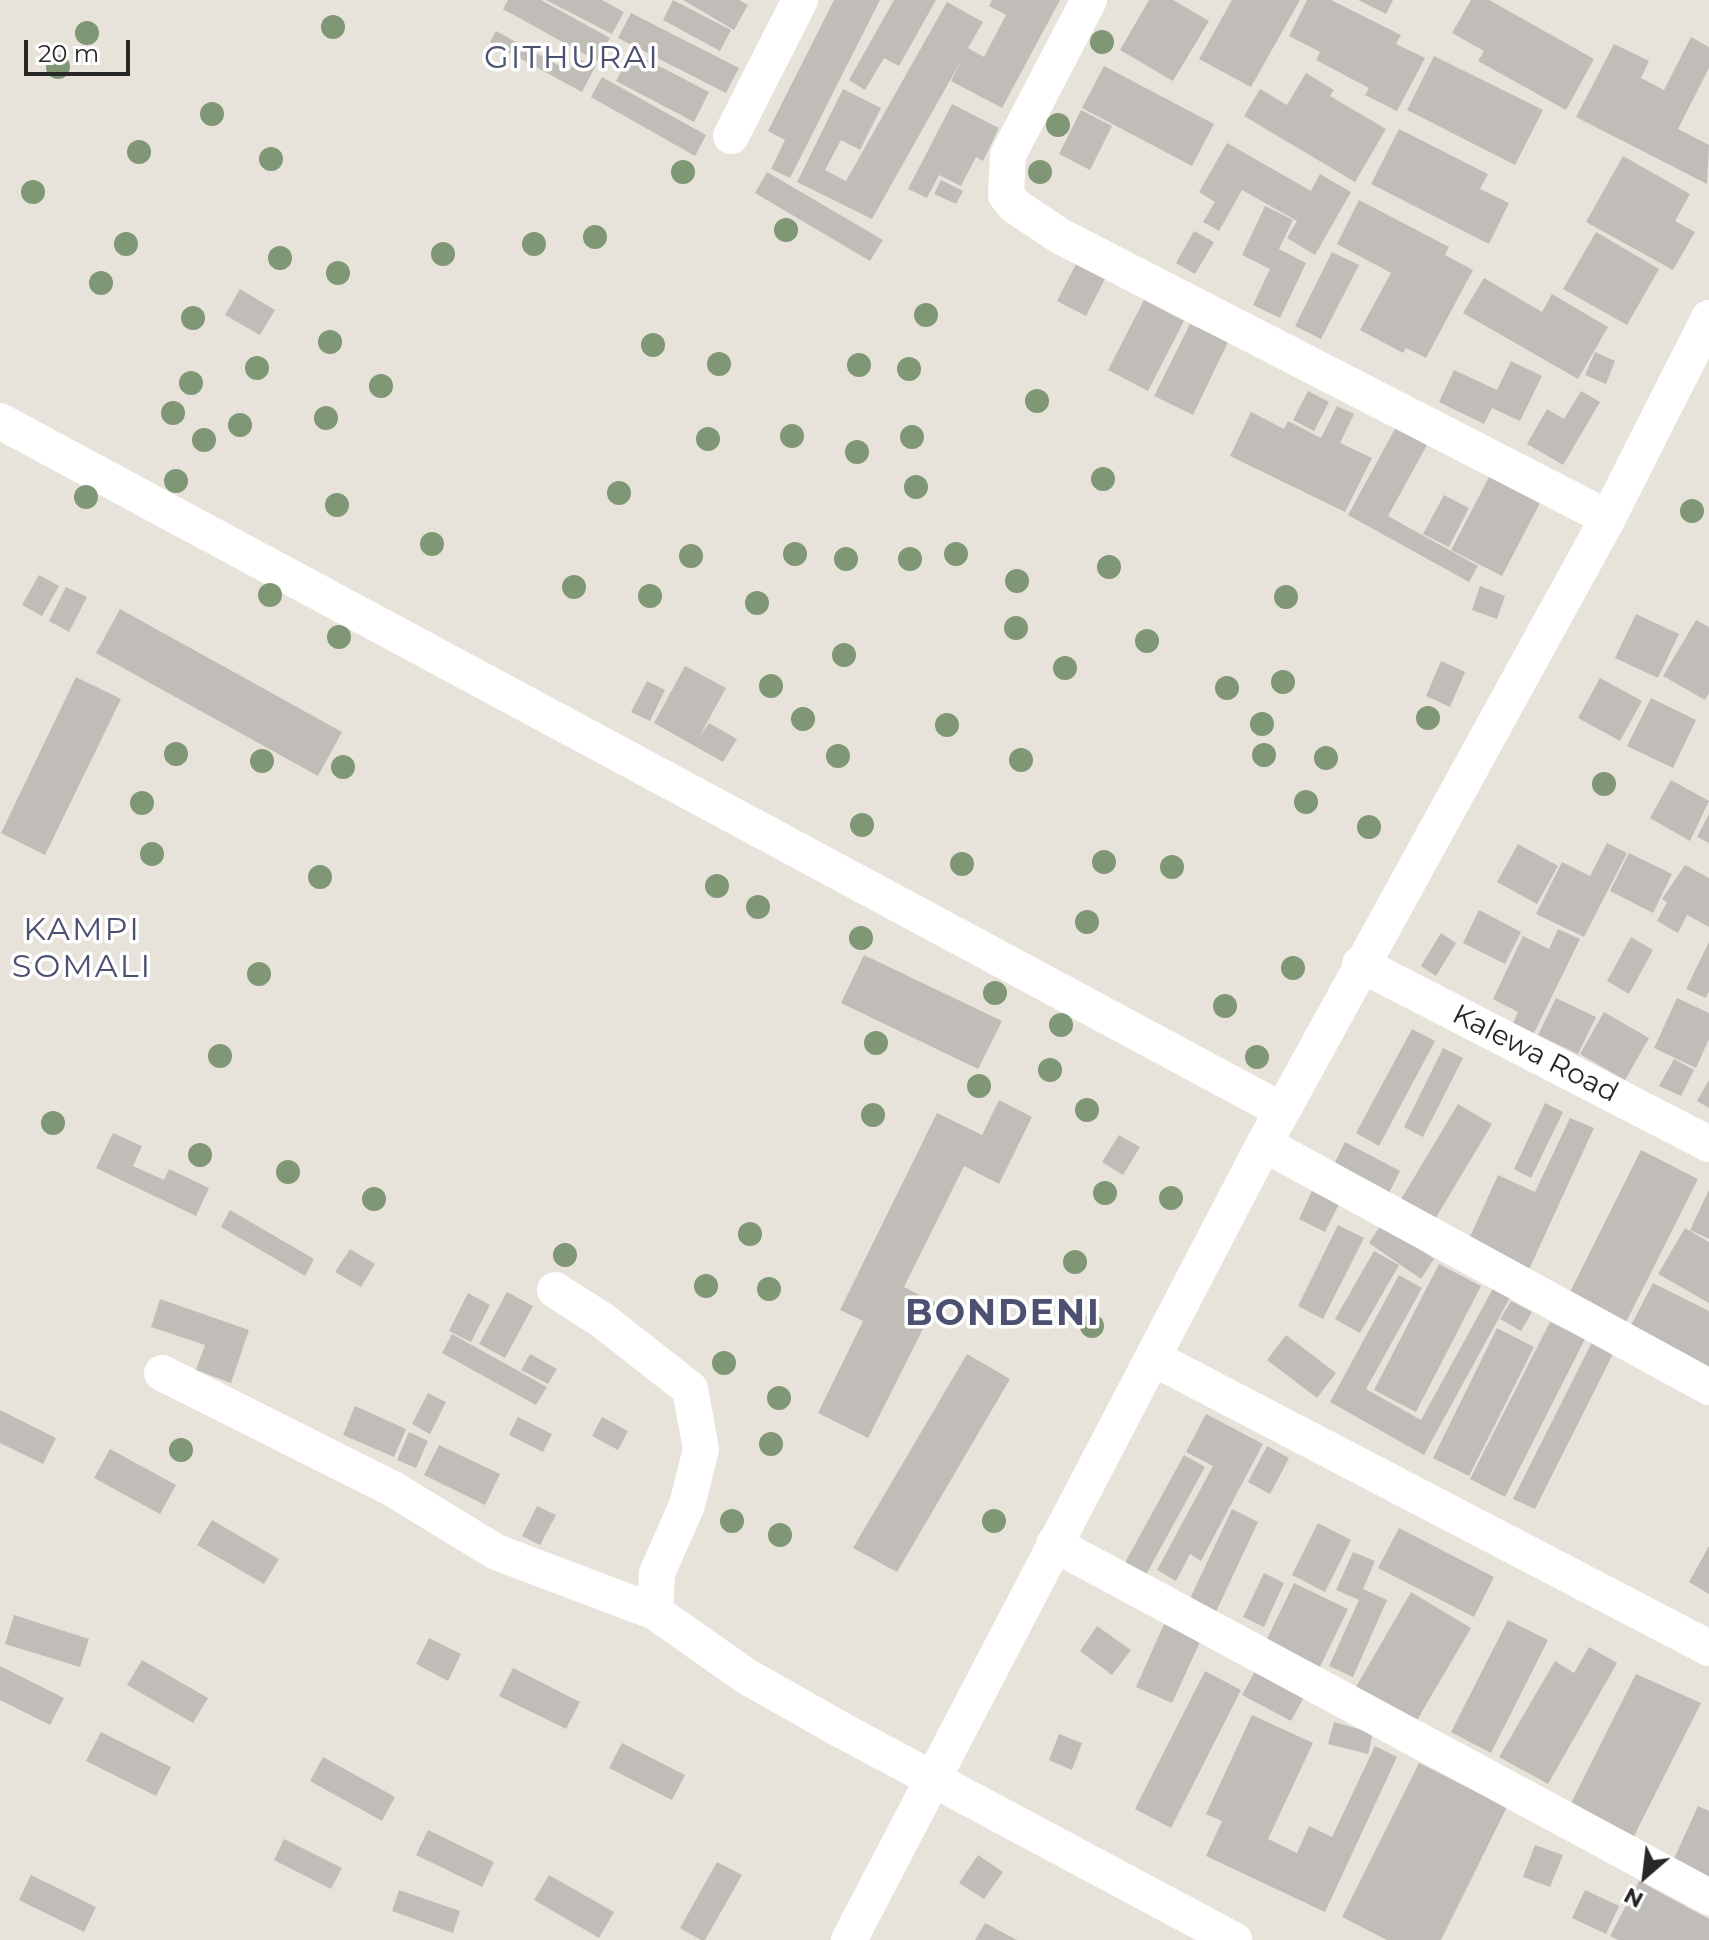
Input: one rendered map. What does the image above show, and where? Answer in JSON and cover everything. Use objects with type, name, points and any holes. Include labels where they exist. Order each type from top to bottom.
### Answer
[{"type":"street","points":[[731,136],[800,0]]},
{"type":"street","points":[[1089,0],[1008,155],[1006,195],[1015,206],[1060,236],[1608,518]]},
{"type":"street","points":[[849,1940],[1281,1110],[1608,518],[1709,318]]},
{"type":"street","points":[[0,421],[1281,1110]]},
{"type":"street","name":"Kalewa Road","points":[[1360,964],[1709,1144]]},
{"type":"street","points":[[1264,1144],[1709,1387]]},
{"type":"street","points":[[555,1290],[602,1320],[690,1389],[701,1449],[687,1505],[657,1573],[655,1612]]},
{"type":"street","points":[[1153,1358],[1709,1648]]},
{"type":"street","points":[[162,1373],[393,1489],[496,1552],[655,1612],[746,1676],[1234,1940]]},
{"type":"street","points":[[1054,1544],[1709,1897]]},
{"type":"building","points":[[508,0],[541,0],[610,38],[597,61],[503,9]]},
{"type":"building","points":[[546,0],[602,0],[624,12],[612,34]]},
{"type":"building","points":[[673,0],[731,30],[720,51],[663,20]]},
{"type":"building","points":[[683,0],[739,0],[748,5],[734,30]]},
{"type":"building","points":[[834,0],[880,0],[790,178],[771,169],[785,140],[768,131]]},
{"type":"building","points":[[894,0],[936,0],[899,66],[884,58],[865,90],[849,80]]},
{"type":"building","points":[[992,0],[1060,0],[1002,108],[951,81],[962,59],[872,219],[797,182],[843,89],[881,108],[860,150],[841,140],[825,170],[846,181],[947,2],[983,22],[968,48],[984,57],[1006,15],[989,6]]},
{"type":"building","points":[[1149,0],[1173,0],[1209,21],[1173,81],[1120,50]]},
{"type":"building","points":[[1232,0],[1300,0],[1251,87],[1199,59]]},
{"type":"building","points":[[1307,0],[1331,0],[1401,35],[1396,44],[1425,58],[1397,111],[1365,95],[1369,88],[1316,60],[1320,52],[1289,36]]},
{"type":"building","points":[[1358,0],[1393,0],[1386,14]]},
{"type":"building","points":[[1471,0],[1489,0],[1594,59],[1566,110],[1478,61],[1484,51],[1452,33]]},
{"type":"building","points":[[631,13],[739,68],[726,93],[618,38]]},
{"type":"building","points":[[496,31],[569,71],[577,58],[595,67],[582,92],[490,42]]},
{"type":"building","points":[[1691,37],[1709,47],[1709,68],[1678,129],[1709,145],[1707,184],[1576,117],[1614,44],[1649,61],[1641,78],[1664,90]]},
{"type":"building","points":[[632,52],[709,92],[694,122],[616,81]]},
{"type":"building","points":[[1434,56],[1543,110],[1515,165],[1407,110]]},
{"type":"building","points":[[1104,66],[1214,124],[1192,166],[1082,108]]},
{"type":"building","points":[[1306,73],[1334,90],[1330,96],[1386,129],[1355,182],[1244,116],[1260,89],[1287,105]]},
{"type":"building","points":[[602,77],[706,135],[695,156],[591,97]]},
{"type":"building","points":[[952,104],[999,128],[983,161],[976,157],[961,186],[939,175],[927,198],[908,189]]},
{"type":"building","points":[[1081,110],[1112,126],[1090,170],[1059,154]]},
{"type":"building","points":[[1399,129],[1488,174],[1480,189],[1509,203],[1489,244],[1371,184]]},
{"type":"building","points":[[1227,143],[1311,191],[1320,174],[1351,192],[1315,255],[1287,238],[1297,221],[1242,190],[1219,231],[1203,222],[1215,202],[1199,192]]},
{"type":"building","points":[[1623,156],[1690,194],[1675,221],[1695,232],[1673,270],[1586,222]]},
{"type":"building","points":[[767,172],[883,240],[870,261],[755,193]]},
{"type":"building","points":[[941,180],[963,191],[956,204],[934,194]]},
{"type":"building","points":[[1359,200],[1449,247],[1445,255],[1473,270],[1426,358],[1406,348],[1403,353],[1360,330],[1391,273],[1337,244]]},
{"type":"building","points":[[1265,206],[1293,220],[1279,249],[1306,263],[1280,318],[1253,305],[1270,269],[1242,255]]},
{"type":"building","points":[[1194,231],[1214,242],[1195,274],[1176,263]]},
{"type":"building","points":[[1596,232],[1659,269],[1627,325],[1563,289]]},
{"type":"building","points":[[1332,252],[1359,265],[1321,339],[1295,326]]},
{"type":"building","points":[[1077,262],[1106,277],[1086,316],[1057,301]]},
{"type":"building","points":[[1484,278],[1542,312],[1552,294],[1608,327],[1578,379],[1463,313]]},
{"type":"building","points":[[240,289],[275,310],[260,335],[225,315]]},
{"type":"building","points":[[1144,300],[1184,321],[1148,391],[1108,370]]},
{"type":"building","points":[[1190,324],[1228,342],[1193,415],[1154,396]]},
{"type":"building","points":[[1595,352],[1615,361],[1606,384],[1585,375]]},
{"type":"building","points":[[1511,361],[1542,376],[1520,421],[1492,408],[1484,424],[1439,402],[1454,370],[1497,390]]},
{"type":"building","points":[[1308,391],[1329,402],[1314,431],[1293,420]]},
{"type":"building","points":[[1581,391],[1600,402],[1563,465],[1527,444],[1547,409],[1564,419]]},
{"type":"building","points":[[1337,406],[1354,414],[1340,443],[1372,458],[1345,512],[1230,456],[1251,412],[1284,429],[1288,421],[1321,438]]},
{"type":"building","points":[[1396,427],[1427,445],[1388,516],[1478,566],[1469,582],[1348,515]]},
{"type":"building","points":[[1489,477],[1540,503],[1502,576],[1451,550]]},
{"type":"building","points":[[1444,495],[1469,508],[1449,547],[1423,534]]},
{"type":"building","points":[[39,575],[59,586],[42,616],[22,605]]},
{"type":"building","points":[[1480,586],[1505,596],[1497,619],[1472,610]]},
{"type":"building","points":[[66,587],[87,597],[69,632],[49,621]]},
{"type":"building","points":[[120,609],[342,732],[318,776],[96,653]]},
{"type":"building","points":[[1636,614],[1679,634],[1658,678],[1615,658]]},
{"type":"building","points":[[1696,620],[1709,627],[1709,693],[1705,700],[1663,676]]},
{"type":"building","points":[[1441,661],[1465,672],[1450,707],[1426,696]]},
{"type":"building","points":[[685,666],[726,688],[699,737],[709,723],[737,739],[723,762],[654,723]]},
{"type":"building","points":[[76,677],[121,699],[45,855],[1,833]]},
{"type":"building","points":[[1600,678],[1642,701],[1620,741],[1578,718]]},
{"type":"building","points":[[647,681],[665,690],[650,721],[631,712]]},
{"type":"building","points":[[1651,698],[1696,720],[1673,768],[1627,746]]},
{"type":"building","points":[[1671,780],[1709,801],[1690,841],[1650,818]]},
{"type":"building","points":[[1709,814],[1709,843],[1697,837]]},
{"type":"building","points":[[1607,843],[1627,853],[1584,937],[1536,914],[1562,862],[1590,876]]},
{"type":"building","points":[[1518,844],[1558,866],[1537,904],[1497,882]]},
{"type":"building","points":[[1629,853],[1672,874],[1653,913],[1610,891]]},
{"type":"building","points":[[1685,865],[1709,878],[1709,927],[1687,915],[1678,933],[1657,921],[1667,902],[1662,899]]},
{"type":"building","points":[[1479,910],[1521,932],[1505,964],[1463,943]]},
{"type":"building","points":[[1558,929],[1580,939],[1534,1033],[1513,1023],[1518,1012],[1493,999],[1523,936],[1549,949]]},
{"type":"building","points":[[1441,933],[1456,943],[1436,976],[1421,966]]},
{"type":"building","points":[[1631,937],[1653,950],[1629,994],[1607,981]]},
{"type":"building","points":[[1709,942],[1709,991],[1706,998],[1686,989]]},
{"type":"building","points":[[864,955],[1002,1021],[978,1069],[841,1003]]},
{"type":"building","points":[[1556,998],[1596,1017],[1578,1054],[1538,1035]]},
{"type":"building","points":[[1677,998],[1709,1013],[1709,1039],[1696,1068],[1654,1048]]},
{"type":"building","points":[[1604,1012],[1649,1038],[1625,1080],[1580,1054]]},
{"type":"building","points":[[1412,1029],[1435,1041],[1379,1146],[1356,1133]]},
{"type":"building","points":[[1443,1048],[1463,1058],[1423,1137],[1404,1127]]},
{"type":"building","points":[[1674,1059],[1694,1070],[1681,1096],[1659,1086]]},
{"type":"building","points":[[1709,1080],[1709,1108],[1697,1101]]},
{"type":"building","points":[[999,1100],[1032,1117],[999,1184],[964,1166],[904,1287],[936,1303],[868,1438],[818,1413],[863,1321],[840,1310],[937,1113],[982,1135]]},
{"type":"building","points":[[1545,1103],[1563,1112],[1531,1178],[1514,1169]]},
{"type":"building","points":[[1458,1104],[1492,1124],[1431,1226],[1397,1206]]},
{"type":"building","points":[[1570,1118],[1594,1128],[1526,1276],[1465,1248],[1498,1175],[1535,1192]]},
{"type":"building","points":[[113,1133],[142,1146],[133,1166],[164,1180],[169,1169],[209,1188],[196,1216],[96,1168]]},
{"type":"building","points":[[1119,1135],[1140,1147],[1123,1175],[1102,1162]]},
{"type":"building","points":[[1345,1142],[1400,1171],[1388,1195],[1333,1166]]},
{"type":"building","points":[[1641,1150],[1698,1179],[1622,1330],[1565,1302]]},
{"type":"building","points":[[1709,1190],[1709,1239],[1690,1230]]},
{"type":"building","points":[[1312,1191],[1339,1204],[1325,1232],[1299,1219]]},
{"type":"building","points":[[230,1210],[314,1259],[305,1276],[221,1227]]},
{"type":"building","points":[[1382,1223],[1434,1259],[1421,1279],[1369,1243]]},
{"type":"building","points":[[1338,1225],[1364,1238],[1323,1319],[1298,1306]]},
{"type":"building","points":[[1685,1228],[1709,1242],[1709,1303],[1658,1274]]},
{"type":"building","points":[[350,1249],[375,1264],[361,1287],[335,1272]]},
{"type":"building","points":[[1374,1251],[1399,1265],[1360,1333],[1335,1319]]},
{"type":"building","points":[[1439,1264],[1481,1286],[1416,1412],[1374,1390]]},
{"type":"building","points":[[1399,1275],[1422,1288],[1366,1389],[1421,1420],[1495,1285],[1512,1294],[1424,1455],[1330,1402]]},
{"type":"building","points":[[1653,1283],[1709,1311],[1709,1373],[1627,1333]]},
{"type":"building","points":[[507,1292],[533,1306],[505,1358],[479,1344]]},
{"type":"building","points":[[468,1293],[490,1305],[471,1342],[449,1331]]},
{"type":"building","points":[[160,1299],[249,1330],[231,1383],[196,1370],[205,1345],[151,1327]]},
{"type":"building","points":[[1511,1301],[1532,1312],[1521,1331],[1500,1319]]},
{"type":"building","points":[[1550,1322],[1585,1339],[1505,1497],[1470,1479]]},
{"type":"building","points":[[1497,1328],[1534,1347],[1469,1476],[1433,1458]]},
{"type":"building","points":[[452,1334],[547,1387],[536,1405],[442,1353]]},
{"type":"building","points":[[1286,1335],[1336,1373],[1317,1398],[1267,1360]]},
{"type":"building","points":[[1593,1340],[1615,1350],[1535,1509],[1513,1499]]},
{"type":"building","points":[[530,1354],[557,1369],[548,1384],[521,1370]]},
{"type":"building","points":[[967,1354],[1010,1379],[897,1572],[853,1548]]},
{"type":"building","points":[[428,1393],[446,1402],[430,1434],[412,1424]]},
{"type":"building","points":[[355,1406],[406,1429],[394,1457],[343,1435]]},
{"type":"building","points":[[0,1410],[56,1438],[43,1464],[0,1443]]},
{"type":"building","points":[[1206,1414],[1263,1444],[1201,1561],[1190,1554],[1176,1581],[1157,1570],[1213,1466],[1186,1452]]},
{"type":"building","points":[[518,1417],[552,1434],[543,1452],[509,1435]]},
{"type":"building","points":[[602,1417],[628,1431],[618,1450],[592,1436]]},
{"type":"building","points":[[409,1432],[428,1441],[416,1468],[397,1460]]},
{"type":"building","points":[[439,1445],[500,1474],[485,1505],[424,1475]]},
{"type":"building","points":[[1267,1446],[1289,1458],[1270,1494],[1248,1482]]},
{"type":"building","points":[[110,1449],[176,1485],[160,1514],[94,1478]]},
{"type":"building","points":[[1184,1455],[1205,1467],[1142,1582],[1121,1570]]},
{"type":"building","points":[[537,1506],[556,1515],[540,1545],[522,1536]]},
{"type":"building","points":[[1232,1509],[1258,1522],[1214,1616],[1188,1603]]},
{"type":"building","points":[[212,1520],[279,1559],[264,1584],[197,1545]]},
{"type":"building","points":[[1318,1523],[1351,1540],[1325,1592],[1292,1575]]},
{"type":"building","points":[[1399,1528],[1494,1577],[1474,1617],[1378,1568]]},
{"type":"building","points":[[1709,1546],[1709,1594],[1689,1582]]},
{"type":"building","points":[[1353,1552],[1375,1561],[1363,1589],[1387,1600],[1353,1677],[1329,1666],[1359,1600],[1336,1590]]},
{"type":"building","points":[[1264,1573],[1284,1583],[1264,1627],[1243,1617]]},
{"type":"building","points":[[1294,1583],[1348,1609],[1319,1669],[1265,1643]]},
{"type":"building","points":[[1411,1592],[1471,1628],[1413,1727],[1353,1692]]},
{"type":"building","points":[[14,1615],[89,1639],[80,1667],[5,1644]]},
{"type":"building","points":[[1508,1620],[1548,1640],[1491,1753],[1451,1732]]},
{"type":"building","points":[[1164,1624],[1201,1640],[1172,1703],[1136,1687]]},
{"type":"building","points":[[1097,1626],[1131,1650],[1112,1675],[1080,1651]]},
{"type":"building","points":[[429,1638],[461,1654],[448,1681],[416,1664]]},
{"type":"building","points":[[1589,1647],[1617,1663],[1548,1784],[1499,1757],[1555,1661],[1574,1673]]},
{"type":"building","points":[[142,1660],[208,1698],[193,1723],[127,1685]]},
{"type":"building","points":[[0,1666],[64,1698],[50,1725],[0,1700]]},
{"type":"building","points":[[513,1668],[580,1702],[566,1729],[499,1696]]},
{"type":"building","points":[[1205,1671],[1241,1690],[1171,1828],[1135,1809]]},
{"type":"building","points":[[1255,1671],[1304,1697],[1291,1721],[1242,1695]]},
{"type":"building","points":[[1636,1674],[1701,1703],[1632,1840],[1568,1809]]},
{"type":"building","points":[[1252,1715],[1313,1743],[1268,1839],[1297,1853],[1309,1826],[1332,1837],[1375,1746],[1397,1757],[1325,1912],[1206,1856],[1222,1821],[1206,1814]]},
{"type":"building","points":[[1334,1722],[1373,1733],[1368,1754],[1328,1744]]},
{"type":"building","points":[[101,1732],[171,1767],[156,1796],[86,1761]]},
{"type":"building","points":[[1059,1734],[1082,1743],[1072,1770],[1049,1760]]},
{"type":"building","points":[[622,1743],[685,1775],[672,1800],[609,1768]]},
{"type":"building","points":[[323,1757],[395,1797],[382,1821],[310,1781]]},
{"type":"building","points":[[1419,1763],[1507,1807],[1441,1940],[1387,1940],[1342,1917]]},
{"type":"building","points":[[1698,1806],[1709,1811],[1709,1878],[1673,1861]]},
{"type":"building","points":[[428,1830],[494,1862],[482,1887],[416,1855]]},
{"type":"building","points":[[284,1839],[342,1868],[331,1889],[274,1860]]},
{"type":"building","points":[[1535,1845],[1563,1855],[1550,1887],[1523,1877]]},
{"type":"building","points":[[978,1855],[1003,1872],[984,1899],[959,1883]]},
{"type":"building","points":[[717,1862],[742,1875],[705,1940],[701,1940],[680,1928]]},
{"type":"building","points":[[31,1875],[96,1907],[84,1932],[19,1900]]},
{"type":"building","points":[[549,1875],[614,1912],[599,1938],[534,1900]]},
{"type":"building","points":[[1639,1881],[1709,1919],[1709,1940],[1618,1940],[1610,1936]]},
{"type":"building","points":[[399,1890],[460,1911],[453,1933],[392,1911]]},
{"type":"building","points":[[1585,1890],[1619,1906],[1606,1934],[1572,1918]]},
{"type":"building","points":[[985,1923],[1017,1940],[975,1940]]},
{"type":"district","name":"GITHURAI","points":[[572,59]]},
{"type":"district","name":"KAMPI SOMALI","points":[[82,950]]},
{"type":"district","name":"BONDENI","points":[[1003,1314]]}]
